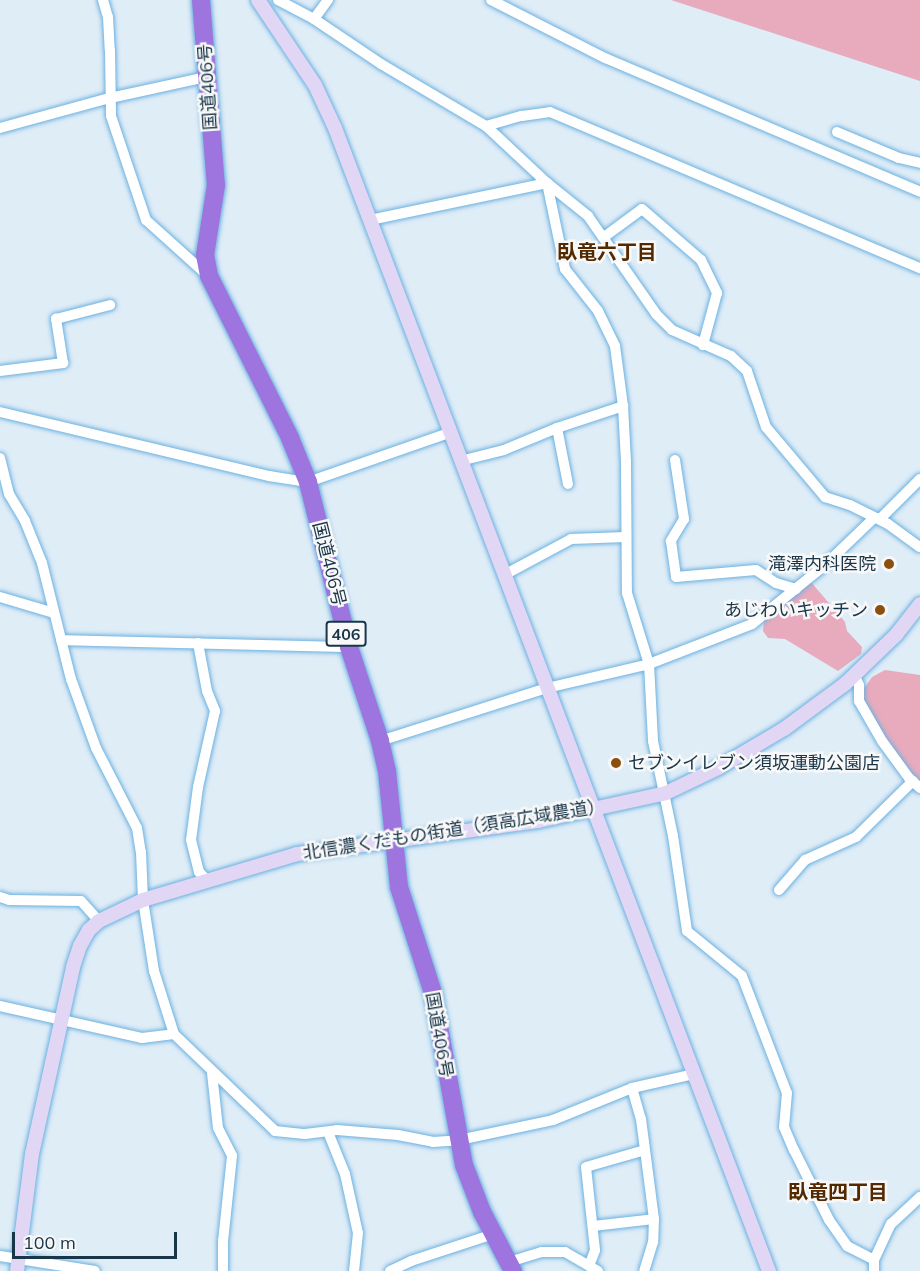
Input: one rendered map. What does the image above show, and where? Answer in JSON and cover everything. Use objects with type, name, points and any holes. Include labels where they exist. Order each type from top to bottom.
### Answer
[{"type":"highway","name":"国道406号","points":[[201,0],[216,185],[205,255],[209,276],[290,438],[308,482],[350,647],[380,741],[387,771],[392,839],[406,913],[433,993],[459,1140],[471,1187],[511,1267]]},
{"type":"street","points":[[103,0],[108,17],[111,116],[146,220],[209,276]]},
{"type":"street","points":[[258,0],[315,85],[335,128],[769,1271]]},
{"type":"street","points":[[278,0],[314,19],[381,64],[486,126],[547,183],[588,216],[656,314],[672,330],[730,356],[747,371],[766,427],[825,497],[850,505],[888,524],[920,547]]},
{"type":"street","points":[[314,19],[328,0]]},
{"type":"street","points":[[491,0],[605,58],[920,192]]},
{"type":"street","points":[[0,128],[110,98],[206,77]]},
{"type":"street","points":[[486,126],[522,116],[550,112],[920,268]]},
{"type":"street","points":[[837,132],[899,158],[920,163]]},
{"type":"street","points":[[370,220],[547,183]]},
{"type":"street","points":[[547,183],[565,269],[598,311],[615,346],[623,406],[628,517],[627,593],[649,664],[654,741],[666,793],[687,931],[742,976],[787,1093],[784,1127],[829,1220],[847,1246],[874,1266],[891,1224],[920,1197]]},
{"type":"street","points":[[604,237],[642,209],[701,260],[717,293],[703,345]]},
{"type":"street","points":[[0,371],[63,363],[56,319],[110,305]]},
{"type":"street","points":[[460,461],[504,450],[557,428],[623,406]]},
{"type":"street","points":[[0,411],[269,476],[308,482],[449,433]]},
{"type":"street","points":[[557,428],[568,484]]},
{"type":"street","points":[[0,458],[4,481],[25,521],[42,564],[72,679],[96,748],[137,828],[141,852],[142,900],[158,988],[174,1034],[212,1073],[275,1131],[371,1132],[433,1142],[459,1140],[553,1120],[632,1088],[694,1074]]},
{"type":"street","points":[[675,460],[684,519],[671,542],[676,577],[756,570],[776,583],[796,589]]},
{"type":"street","points":[[380,741],[547,688],[649,664],[752,624],[796,589],[874,519],[881,518],[920,479]]},
{"type":"street","points":[[504,575],[571,539],[626,537]]},
{"type":"street","points":[[0,597],[54,613]]},
{"type":"street","name":"北信濃くだもの街道（須高広域農道）","points":[[99,921],[142,900],[297,854],[392,839],[538,821],[666,793],[718,768],[784,729],[845,684],[896,635],[920,604]]},
{"type":"street","points":[[61,640],[350,647]]},
{"type":"street","points":[[198,643],[207,691],[215,711],[198,787],[191,840],[199,872],[207,880]]},
{"type":"street","points":[[779,890],[805,860],[856,837],[916,784],[882,741],[859,701],[859,685],[854,674]]},
{"type":"street","points":[[0,897],[9,900],[81,901],[99,921],[89,930],[80,946],[73,968],[32,1154],[18,1265]]},
{"type":"street","points":[[0,1006],[61,1022],[97,1026],[142,1038],[174,1034]]},
{"type":"street","points":[[212,1073],[218,1128],[232,1156],[223,1241],[223,1271]]},
{"type":"street","points":[[632,1088],[641,1119],[654,1219],[653,1242],[644,1271]]},
{"type":"street","points":[[328,1132],[345,1174],[358,1233],[354,1271]]},
{"type":"street","points":[[511,1267],[542,1252],[565,1252],[594,1268],[595,1250],[586,1167],[645,1150]]},
{"type":"street","points":[[593,1226],[654,1219]]},
{"type":"street","points":[[390,1271],[493,1234]]},
{"type":"street","points":[[0,1256],[18,1265],[95,1271]]},
{"type":"shaded area","points":[[671,0],[920,0],[920,81],[871,65]]},
{"type":"shaded area","points":[[811,582],[845,622],[847,631],[862,647],[861,654],[838,671],[785,639],[768,638],[763,631],[764,620]]},
{"type":"shaded area","points":[[885,670],[920,675],[920,788],[882,741],[861,693],[872,677]]},
{"type":"place","name":"滝澤内科医院","points":[[889,564]]},
{"type":"place","name":"あじわいキッチン","points":[[880,610]]},
{"type":"place","name":"セブンイレブン須坂運動公園店","points":[[616,763]]},
{"type":"district","name":"臥竜六丁目","points":[[607,251]]},
{"type":"district","name":"臥竜四丁目","points":[[838,1191]]}]
